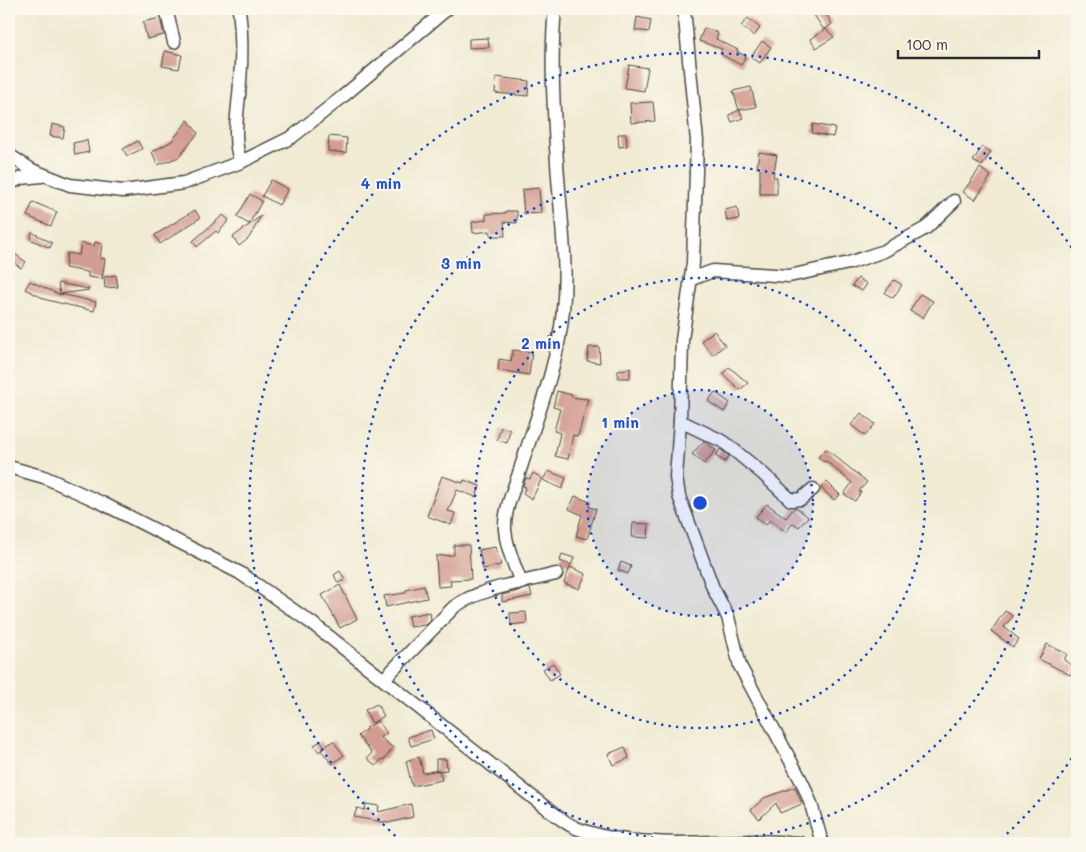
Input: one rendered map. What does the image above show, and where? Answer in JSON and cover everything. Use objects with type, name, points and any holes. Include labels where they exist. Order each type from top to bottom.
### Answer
[{"type":"street","points":[[166,9],[174,42]]},
{"type":"street","points":[[239,9],[240,81],[236,136],[238,156],[241,162]]},
{"type":"street","points":[[9,155],[44,176],[70,185],[123,191],[184,183],[241,162],[292,136],[341,98],[447,9]]},
{"type":"street","points":[[521,583],[506,540],[506,516],[545,398],[564,310],[564,265],[557,164],[552,43],[555,9]]},
{"type":"street","points":[[684,9],[697,140],[694,255],[682,340],[680,422],[676,477],[679,496],[713,588],[728,617],[740,666],[803,784],[822,843]]},
{"type":"street","points":[[9,184],[21,178],[44,176]]},
{"type":"street","points":[[691,279],[713,271],[789,276],[849,263],[884,251],[926,228],[954,201]]},
{"type":"street","points":[[694,255],[702,264],[713,271]]},
{"type":"street","points":[[680,422],[724,442],[762,472],[791,500],[801,499],[813,489]]},
{"type":"street","points":[[9,467],[44,477],[102,503],[240,573],[313,624],[550,811],[575,827],[602,837],[637,842],[715,843],[755,841],[800,843]]},
{"type":"street","points":[[384,679],[454,607],[464,600],[486,591],[556,574]]},
{"type":"building","points":[[817,9],[823,9],[832,24],[824,30],[812,12]]},
{"type":"building","points":[[637,17],[651,20],[649,32],[635,30]]},
{"type":"building","points":[[160,18],[164,35],[147,39],[143,22]]},
{"type":"building","points":[[748,18],[760,28],[754,36],[741,26]]},
{"type":"building","points":[[704,28],[718,33],[716,39],[746,56],[741,65],[720,54],[722,49],[699,41]]},
{"type":"building","points":[[826,29],[834,37],[816,48],[810,39]]},
{"type":"building","points":[[488,38],[489,47],[469,48],[469,39]]},
{"type":"building","points":[[762,41],[771,47],[760,63],[751,57]]},
{"type":"building","points":[[165,51],[182,55],[179,69],[162,66]]},
{"type":"building","points":[[629,65],[648,68],[644,91],[625,88]]},
{"type":"building","points":[[496,77],[529,81],[528,96],[495,93]]},
{"type":"building","points":[[751,87],[756,107],[739,110],[733,91]]},
{"type":"building","points":[[653,102],[655,121],[631,123],[630,103]]},
{"type":"building","points":[[739,110],[743,118],[732,122],[729,115]]},
{"type":"building","points":[[188,120],[198,133],[179,157],[158,165],[152,152],[172,141]]},
{"type":"building","points":[[52,124],[65,127],[63,138],[50,136]]},
{"type":"building","points":[[813,124],[835,128],[833,137],[812,133]]},
{"type":"building","points":[[618,134],[626,134],[627,146],[619,147]]},
{"type":"building","points":[[329,136],[347,138],[346,153],[328,151]]},
{"type":"building","points":[[87,140],[89,152],[75,155],[73,143]]},
{"type":"building","points":[[138,141],[142,149],[127,156],[123,149]]},
{"type":"building","points":[[982,147],[991,152],[982,166],[973,161]]},
{"type":"building","points":[[759,152],[777,155],[773,177],[777,177],[777,194],[760,194],[760,168],[757,168]]},
{"type":"building","points":[[980,168],[991,176],[975,200],[963,192]]},
{"type":"building","points":[[271,180],[288,189],[279,205],[262,196]]},
{"type":"building","points":[[539,188],[541,213],[524,214],[522,190]]},
{"type":"building","points":[[250,194],[262,201],[249,224],[237,217]]},
{"type":"building","points":[[33,202],[57,212],[51,226],[27,216]]},
{"type":"building","points":[[737,207],[739,219],[727,221],[725,210]]},
{"type":"building","points":[[195,210],[200,218],[160,244],[155,235]]},
{"type":"building","points":[[506,211],[517,211],[517,223],[504,222],[505,236],[491,236],[490,231],[473,233],[472,222],[486,220],[486,214],[506,213]]},
{"type":"building","points":[[223,215],[229,220],[218,233],[216,231],[197,247],[193,241]]},
{"type":"building","points":[[261,216],[249,238],[239,246],[233,237]]},
{"type":"building","points":[[32,232],[52,243],[50,248],[30,239]]},
{"type":"building","points":[[95,242],[102,244],[100,258],[105,259],[102,279],[88,277],[88,272],[65,268],[67,253],[79,255],[81,243],[94,246]]},
{"type":"building","points":[[12,252],[26,262],[21,268],[9,259]]},
{"type":"building","points":[[116,275],[118,287],[105,288],[104,277]]},
{"type":"building","points":[[858,278],[867,284],[862,291],[852,286]]},
{"type":"building","points":[[894,280],[902,285],[893,298],[885,293]]},
{"type":"building","points":[[30,281],[60,295],[58,283],[89,289],[60,294],[96,302],[94,311],[47,300],[25,289]]},
{"type":"building","points":[[920,294],[933,301],[923,318],[910,311]]},
{"type":"building","points":[[714,331],[725,345],[713,355],[701,341]]},
{"type":"building","points":[[589,347],[599,347],[600,363],[587,361]]},
{"type":"building","points":[[513,350],[532,352],[529,375],[498,370],[499,359],[511,361]]},
{"type":"building","points":[[729,367],[748,383],[740,390],[723,374]]},
{"type":"building","points":[[630,368],[630,378],[618,378],[618,371]]},
{"type":"building","points":[[557,391],[572,395],[571,397],[588,399],[578,436],[573,435],[568,459],[555,456],[560,433],[554,431],[560,409],[553,407]]},
{"type":"building","points":[[715,392],[730,403],[724,412],[708,401]]},
{"type":"building","points":[[861,413],[875,424],[865,436],[851,425]]},
{"type":"building","points":[[501,427],[510,430],[507,443],[497,440]]},
{"type":"building","points":[[704,441],[716,450],[704,464],[692,454]]},
{"type":"building","points":[[720,449],[729,456],[725,462],[716,456]]},
{"type":"building","points":[[826,449],[867,482],[859,491],[861,492],[855,501],[844,494],[852,483],[826,461],[824,462],[818,457]]},
{"type":"building","points":[[548,471],[566,478],[562,489],[543,480]]},
{"type":"building","points":[[533,473],[542,478],[532,499],[523,493],[526,487],[523,486],[526,478],[530,479]]},
{"type":"building","points":[[442,476],[463,483],[464,480],[480,486],[476,497],[457,490],[448,511],[455,513],[451,525],[427,516]]},
{"type":"building","points":[[827,482],[840,495],[834,500],[821,488]]},
{"type":"building","points":[[575,496],[590,502],[589,507],[596,509],[587,539],[576,536],[582,515],[569,509]]},
{"type":"building","points":[[767,504],[786,518],[794,508],[797,508],[808,517],[799,527],[793,523],[786,532],[770,520],[766,525],[756,517]]},
{"type":"building","points":[[633,523],[649,524],[648,538],[632,537]]},
{"type":"building","points":[[454,545],[469,545],[471,579],[450,580],[451,586],[438,587],[436,556],[454,555]]},
{"type":"building","points":[[495,547],[501,565],[483,569],[479,550]]},
{"type":"building","points":[[562,554],[574,558],[571,565],[560,561]]},
{"type":"building","points":[[621,562],[631,566],[628,574],[618,570]]},
{"type":"building","points":[[570,567],[586,574],[579,589],[564,583]]},
{"type":"building","points":[[340,571],[345,580],[338,583],[334,575]]},
{"type":"building","points":[[340,585],[357,619],[340,628],[322,595]]},
{"type":"building","points":[[424,586],[427,598],[386,607],[384,596],[406,593],[406,590]]},
{"type":"building","points":[[530,588],[532,596],[502,602],[502,595]]},
{"type":"building","points":[[1005,611],[1013,616],[1004,627],[1019,639],[1013,647],[991,631]]},
{"type":"building","points":[[430,612],[431,619],[425,625],[410,627],[408,616]]},
{"type":"building","points":[[526,612],[527,623],[511,625],[510,613]]},
{"type":"building","points":[[1047,644],[1067,654],[1064,660],[1075,667],[1070,675],[1039,659]]},
{"type":"building","points":[[553,663],[560,674],[550,680],[543,669]]},
{"type":"building","points":[[377,704],[384,716],[372,723],[365,710]]},
{"type":"building","points":[[378,721],[387,733],[380,737],[393,748],[384,760],[382,759],[376,766],[367,758],[372,753],[358,736],[366,728]]},
{"type":"building","points":[[431,730],[434,739],[411,746],[408,737]]},
{"type":"building","points":[[321,741],[325,747],[319,752],[314,745]]},
{"type":"building","points":[[333,741],[344,755],[332,764],[321,750]]},
{"type":"building","points":[[625,747],[629,758],[613,765],[608,754]]},
{"type":"building","points":[[419,757],[423,773],[439,770],[442,780],[412,786],[406,761]]},
{"type":"building","points":[[436,759],[446,759],[447,770],[436,771]]},
{"type":"building","points":[[795,787],[802,804],[780,813],[776,803],[759,819],[751,810],[764,798]]},
{"type":"building","points":[[366,804],[379,806],[378,812],[411,804],[413,817],[388,823],[354,817],[357,808],[365,810]]}]
